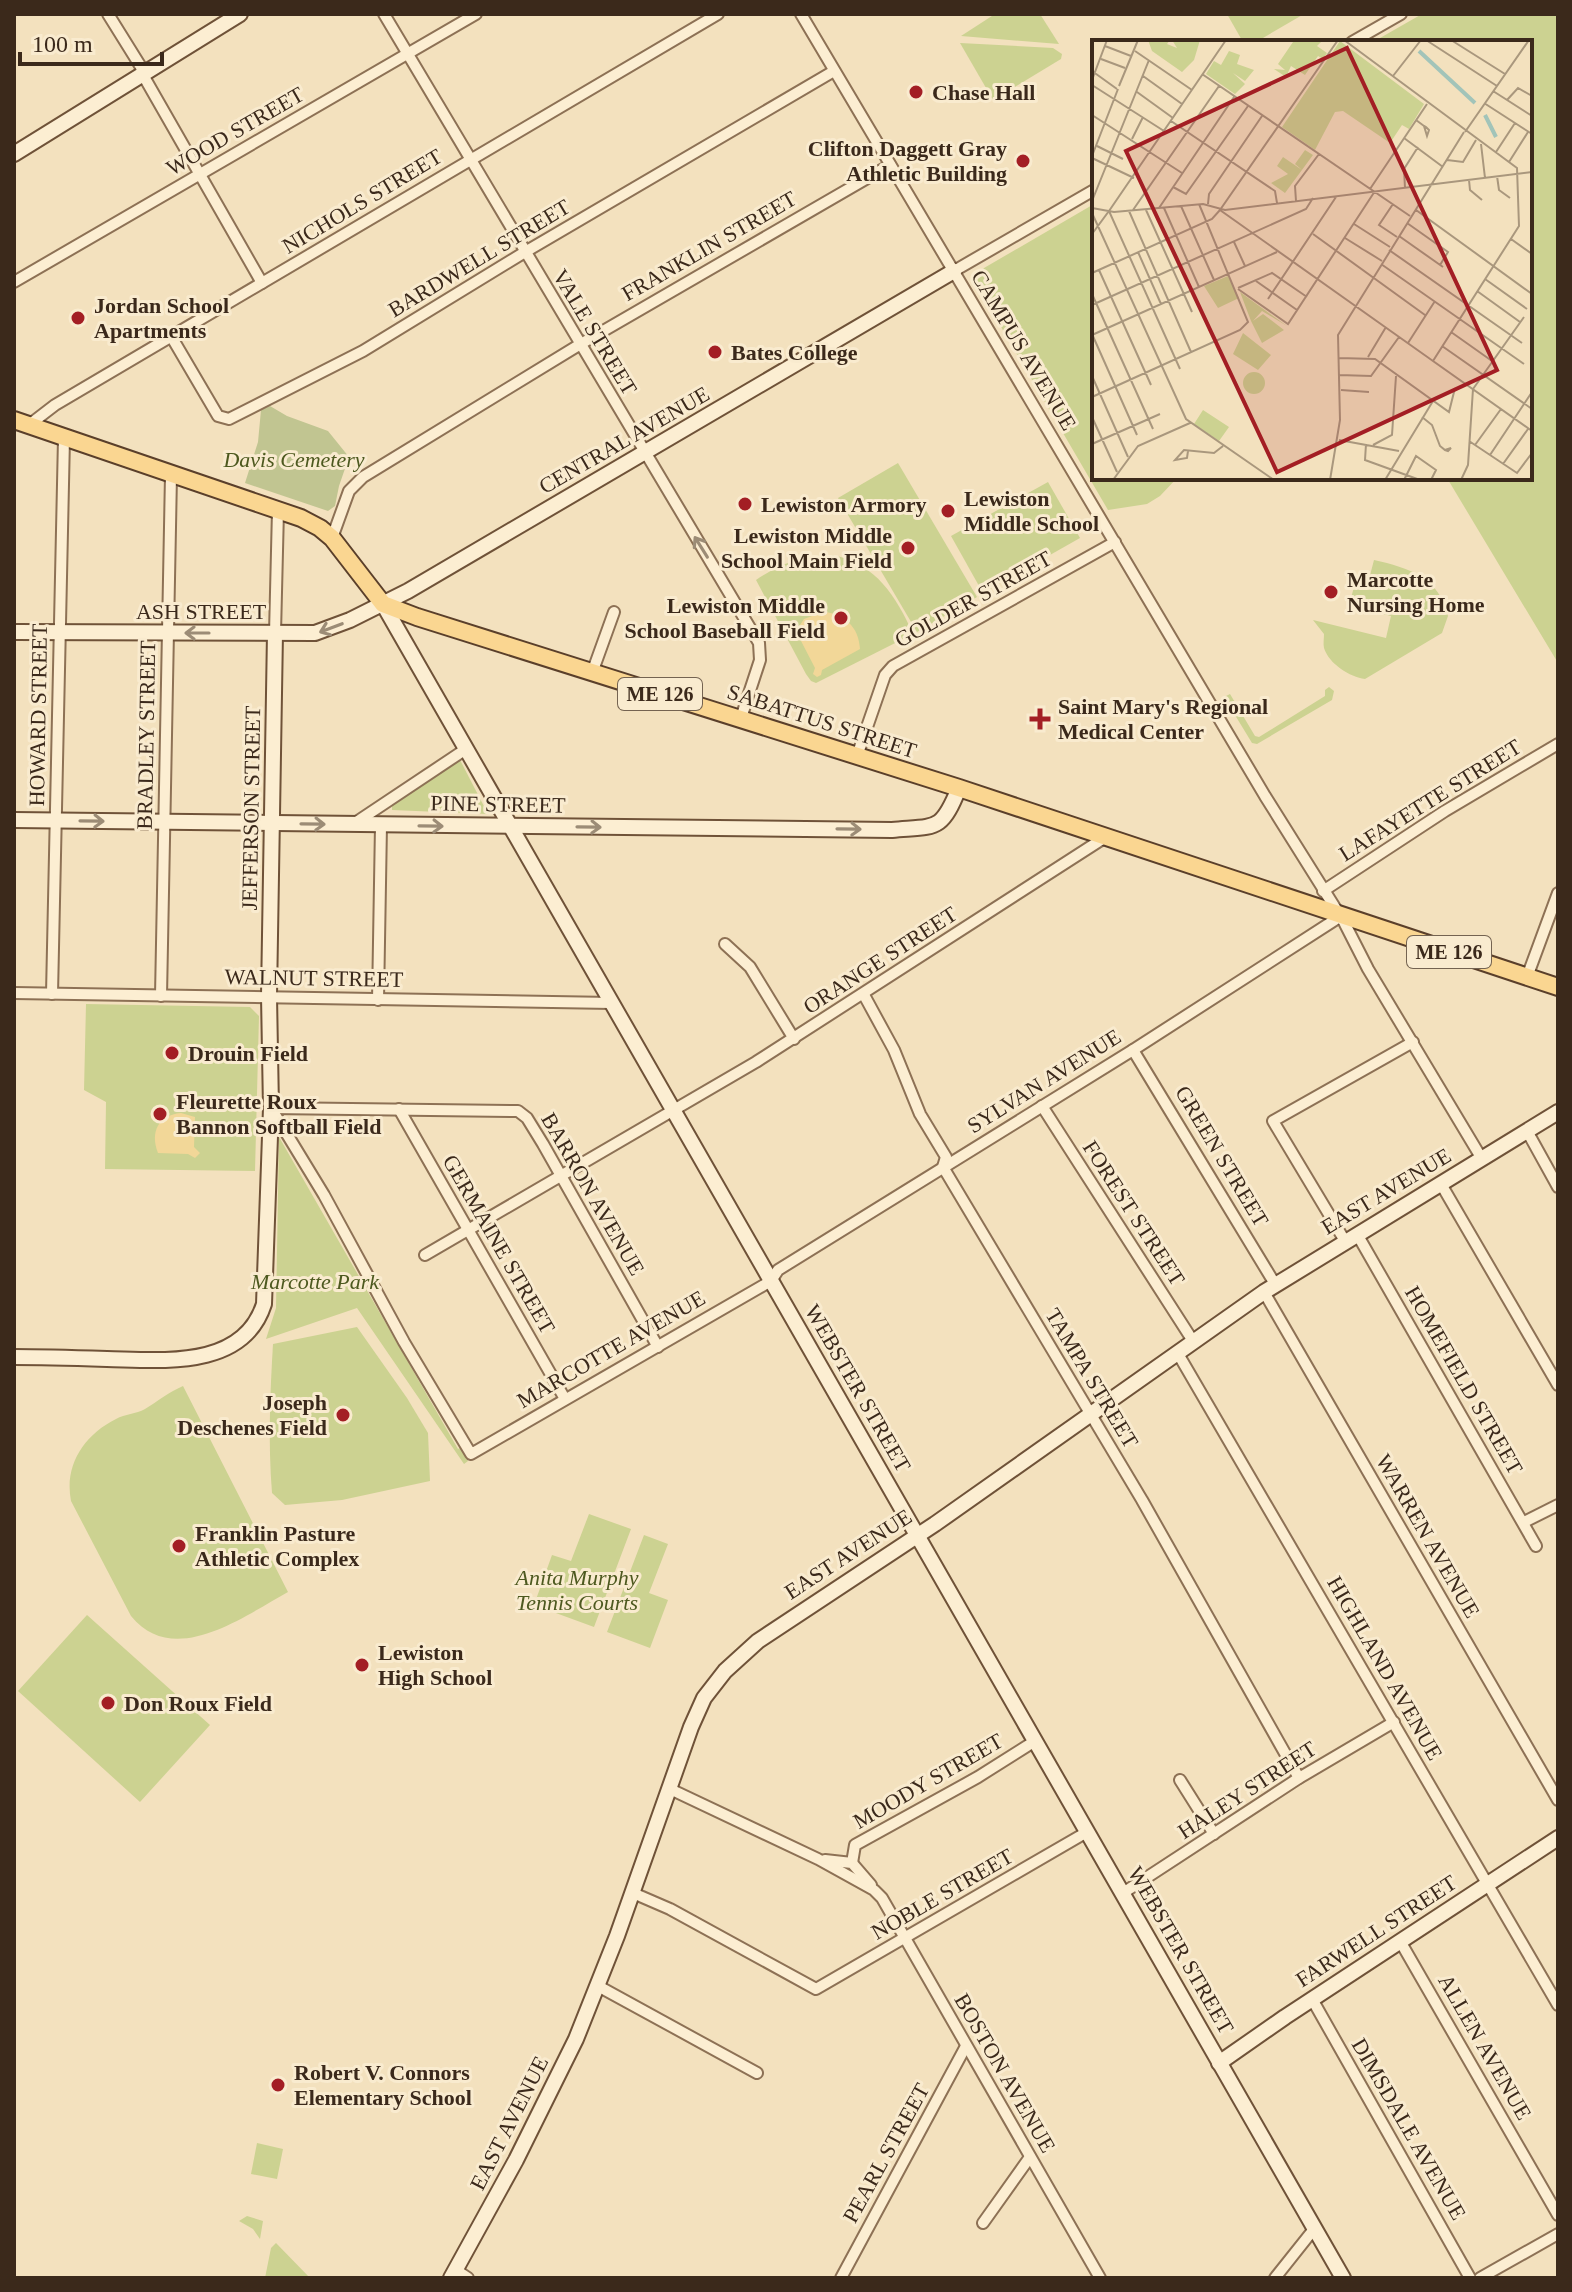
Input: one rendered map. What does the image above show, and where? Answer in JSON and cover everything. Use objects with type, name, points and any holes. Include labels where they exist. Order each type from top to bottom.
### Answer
[{"type":"main road","points":[[14,154],[240,14]]},
{"type":"main road","name":"CENTRAL AVENUE","points":[[383,604],[954,271]]},
{"type":"main road","points":[[22,423],[301,518],[332,538],[383,604]]},
{"type":"main road","name":"ASH STREET","points":[[14,632],[324,632],[383,604]]},
{"type":"main road","name":"SABATTUS STREET","points":[[383,604],[959,788],[1558,987]]},
{"type":"main road","name":"WEBSTER STREET","points":[[383,604],[1343,2278]]},
{"type":"main road","name":"JEFFERSON STREET","points":[[14,1357],[187,1360],[224,1348],[247,1333],[255,1325],[264,1304],[271,1108],[269,996],[275,633]]},
{"type":"main road","name":"PINE STREET","points":[[14,820],[877,830],[926,827],[940,823],[947,817],[959,788]]},
{"type":"main road","name":"EAST AVENUE","points":[[459,2275],[576,2039],[633,1893],[691,1727],[704,1698],[725,1671],[783,1623],[917,1536],[1269,1288],[1558,1112]]},
{"type":"main road","name":"FARWELL STREET","points":[[1219,2063],[1558,1838]]},
{"type":"street","points":[[108,14],[262,283]]},
{"type":"street","name":"VALE STREET","points":[[384,14],[759,643],[760,660],[741,718]]},
{"type":"street","name":"WOOD STREET","points":[[14,282],[476,14]]},
{"type":"street","name":"NICHOLS STREET","points":[[22,423],[718,14]]},
{"type":"street","name":"CAMPUS AVENUE","points":[[801,14],[1323,891],[1341,916],[1368,969],[1482,1159]]},
{"type":"street","points":[[1356,40],[1401,14]]},
{"type":"street","name":"BARDWELL STREET","points":[[171,336],[218,416],[229,419],[363,351],[834,71]]},
{"type":"street","name":"FRANKLIN STREET","points":[[332,538],[349,491],[355,483],[579,345],[890,165]]},
{"type":"street","name":"CENTRAL AVENUE","points":[[954,271],[1092,191]]},
{"type":"street","name":"HOWARD STREET","points":[[52,994],[64,438]]},
{"type":"street","name":"BRADLEY STREET","points":[[161,996],[171,475]]},
{"type":"street","name":"JEFFERSON STREET","points":[[275,633],[278,510]]},
{"type":"street","name":"GOLDER STREET","points":[[857,756],[885,675],[893,666],[1115,542]]},
{"type":"street","points":[[592,673],[614,612]]},
{"type":"street","name":"LAFAYETTE STREET","points":[[1323,891],[1445,811],[1558,744]]},
{"type":"street","points":[[353,825],[466,749]]},
{"type":"street","points":[[378,1000],[381,825]]},
{"type":"street","name":"ORANGE STREET","points":[[425,1255],[794,1039],[1104,838]]},
{"type":"street","points":[[1527,977],[1558,893]]},
{"type":"street","name":"SYLVAN AVENUE","points":[[771,1281],[778,1270],[1133,1050],[1341,916]]},
{"type":"street","points":[[725,944],[750,967],[794,1039]]},
{"type":"street","name":"WALNUT STREET","points":[[14,993],[612,1003]]},
{"type":"street","name":"TAMPA STREET","points":[[864,995],[894,1050],[920,1114],[946,1157],[943,1167],[1090,1413],[1299,1778]]},
{"type":"street","name":"HOMEFIELD STREET","points":[[1413,1042],[1305,1100],[1273,1121],[1351,1238],[1536,1546]]},
{"type":"street","name":"GREEN STREET","points":[[1133,1050],[1269,1288]]},
{"type":"street","name":"FOREST STREET","points":[[1042,1106],[1193,1341]]},
{"type":"street","name":"BARRON AVENUE","points":[[271,1108],[518,1111],[527,1118],[658,1347]]},
{"type":"street","name":"MARCOTTE AVENUE","points":[[271,1108],[316,1181],[404,1342],[471,1454],[771,1281]]},
{"type":"street","name":"GERMAINE STREET","points":[[399,1109],[565,1399]]},
{"type":"street","points":[[1527,1131],[1558,1187]]},
{"type":"street","points":[[1441,1184],[1558,1385]]},
{"type":"street","name":"WARREN AVENUE","points":[[1269,1288],[1558,1800]]},
{"type":"street","name":"HIGHLAND AVENUE","points":[[1177,1352],[1558,2005]]},
{"type":"street","points":[[1524,1522],[1558,1505]]},
{"type":"street","name":"HALEY STREET","points":[[1123,1893],[1299,1778],[1394,1722]]},
{"type":"street","name":"MOODY STREET","points":[[852,1863],[855,1845],[1035,1741]]},
{"type":"street","points":[[1180,1780],[1214,1834]]},
{"type":"street","name":"BOSTON AVENUE","points":[[670,1789],[818,1859],[874,1890]]},
{"type":"street","name":"NOBLE STREET","points":[[633,1893],[670,1909],[816,1989],[1087,1832]]},
{"type":"street","name":"BOSTON AVENUE","points":[[818,1859],[852,1863],[874,1890],[1100,2278]]},
{"type":"street","name":"ALLEN AVENUE","points":[[1400,1941],[1558,2215]]},
{"type":"street","points":[[598,1986],[757,2073]]},
{"type":"street","name":"DIMSDALE AVENUE","points":[[1312,1999],[1470,2278]]},
{"type":"street","name":"PEARL STREET","points":[[841,2278],[966,2046]]},
{"type":"street","points":[[983,2223],[1030,2157]]},
{"type":"street","points":[[1275,2278],[1314,2229]]},
{"type":"street","points":[[1480,2278],[1558,2234]]},
{"type":"green space","points":[[995,14],[1040,14],[1059,44],[961,36]]},
{"type":"green space","points":[[1227,14],[1304,14],[1259,40],[1242,40]]},
{"type":"green space","points":[[1422,14],[1558,14],[1558,663],[1448,480],[1532,480],[1532,40],[1376,40]]},
{"type":"green space","points":[[960,43],[1053,48],[1062,54],[1061,59],[993,100]]},
{"type":"green space","points":[[1092,205],[1092,480],[1175,480],[1160,496],[1147,504],[1108,510],[976,284],[978,274]]},
{"type":"green space","name":"Davis Cemetery","points":[[270,406],[287,416],[328,431],[349,457],[335,506],[328,511],[245,483],[258,442],[261,410]]},
{"type":"green space","name":"Lewiston Middle School Main Field","points":[[898,463],[977,597],[917,632],[838,498]]},
{"type":"green space","points":[[1048,482],[1080,538],[983,593],[951,536]]},
{"type":"green space","name":"Lewiston Middle School Baseball Field","points":[[833,555],[848,559],[873,574],[892,595],[913,634],[816,683],[806,674],[756,580],[793,561]]},
{"type":"green space","points":[[1374,560],[1421,576],[1438,592],[1448,616],[1442,633],[1365,679],[1347,673],[1330,659],[1324,648],[1324,634],[1313,620],[1386,638],[1391,616],[1349,605],[1356,580],[1368,583]]},
{"type":"green space","points":[[1329,687],[1334,691],[1332,700],[1257,744],[1252,743],[1224,697],[1230,694],[1255,736],[1259,737],[1325,696],[1325,690]]},
{"type":"green space","points":[[459,758],[488,814],[392,810],[392,804]]},
{"type":"green space","name":"Drouin Field","points":[[86,1004],[250,1007],[259,1016],[255,1171],[105,1169],[106,1102],[84,1090]]},
{"type":"green space","name":"Marcotte Park","points":[[279,1137],[458,1449],[468,1461],[464,1464],[357,1308],[266,1339],[276,1308]]},
{"type":"green space","name":"Joseph Deschenes Field","points":[[357,1327],[428,1433],[430,1481],[342,1500],[285,1505],[272,1493],[270,1418],[273,1344]]},
{"type":"green space","name":"Franklin Pasture Athletic Complex","points":[[183,1386],[288,1592],[209,1633],[188,1638],[167,1638],[148,1631],[131,1616],[71,1501],[70,1488],[74,1463],[94,1434],[116,1419],[145,1409]]},
{"type":"green space","name":"Anita Murphy Tennis Courts","points":[[589,1514],[631,1529],[594,1627],[534,1605],[552,1555],[571,1561]]},
{"type":"green space","name":"Anita Murphy Tennis Courts","points":[[644,1535],[668,1544],[649,1593],[668,1600],[650,1648],[607,1632]]},
{"type":"green space","name":"Don Roux Field","points":[[87,1615],[210,1725],[140,1802],[18,1691]]},
{"type":"green space","points":[[257,2143],[283,2149],[277,2179],[251,2174]]},
{"type":"green space","points":[[247,2216],[263,2221],[260,2239],[253,2229],[239,2221]]},
{"type":"green space","points":[[276,2243],[310,2278],[265,2278],[271,2248]]},
{"type":"sand","points":[[823,612],[838,615],[849,623],[857,634],[860,649],[822,670],[817,677],[813,674],[815,668],[800,639],[798,628],[804,619]]},
{"type":"sand","points":[[181,1113],[195,1117],[194,1147],[200,1153],[195,1158],[188,1154],[158,1153],[155,1138],[158,1126],[167,1117]]},
{"type":"place","name":"Chase Hall","points":[[916,92]]},
{"type":"place","name":"Clifton Daggett Gray Athletic Building","points":[[1023,161]]},
{"type":"place","name":"Jordan School Apartments","points":[[78,318]]},
{"type":"place","name":"Bates College","points":[[715,352]]},
{"type":"place","name":"Lewiston Armory","points":[[745,504]]},
{"type":"place","name":"Lewiston Middle School","points":[[948,511]]},
{"type":"place","name":"Lewiston Middle School Main Field","points":[[908,548]]},
{"type":"place","name":"Marcotte Nursing Home","points":[[1331,592]]},
{"type":"place","name":"Lewiston Middle School Baseball Field","points":[[841,618]]},
{"type":"place","name":"Saint Mary's Regional Medical Center","points":[[1040,719]]},
{"type":"place","name":"Drouin Field","points":[[172,1053]]},
{"type":"place","name":"Fleurette Roux Bannon Softball Field","points":[[160,1114]]},
{"type":"place","name":"Joseph Deschenes Field","points":[[343,1415]]},
{"type":"place","name":"Franklin Pasture Athletic Complex","points":[[179,1546]]},
{"type":"place","name":"Lewiston High School","points":[[362,1665]]},
{"type":"place","name":"Don Roux Field","points":[[108,1703]]},
{"type":"place","name":"Robert V. Connors Elementary School","points":[[278,2085]]}]
